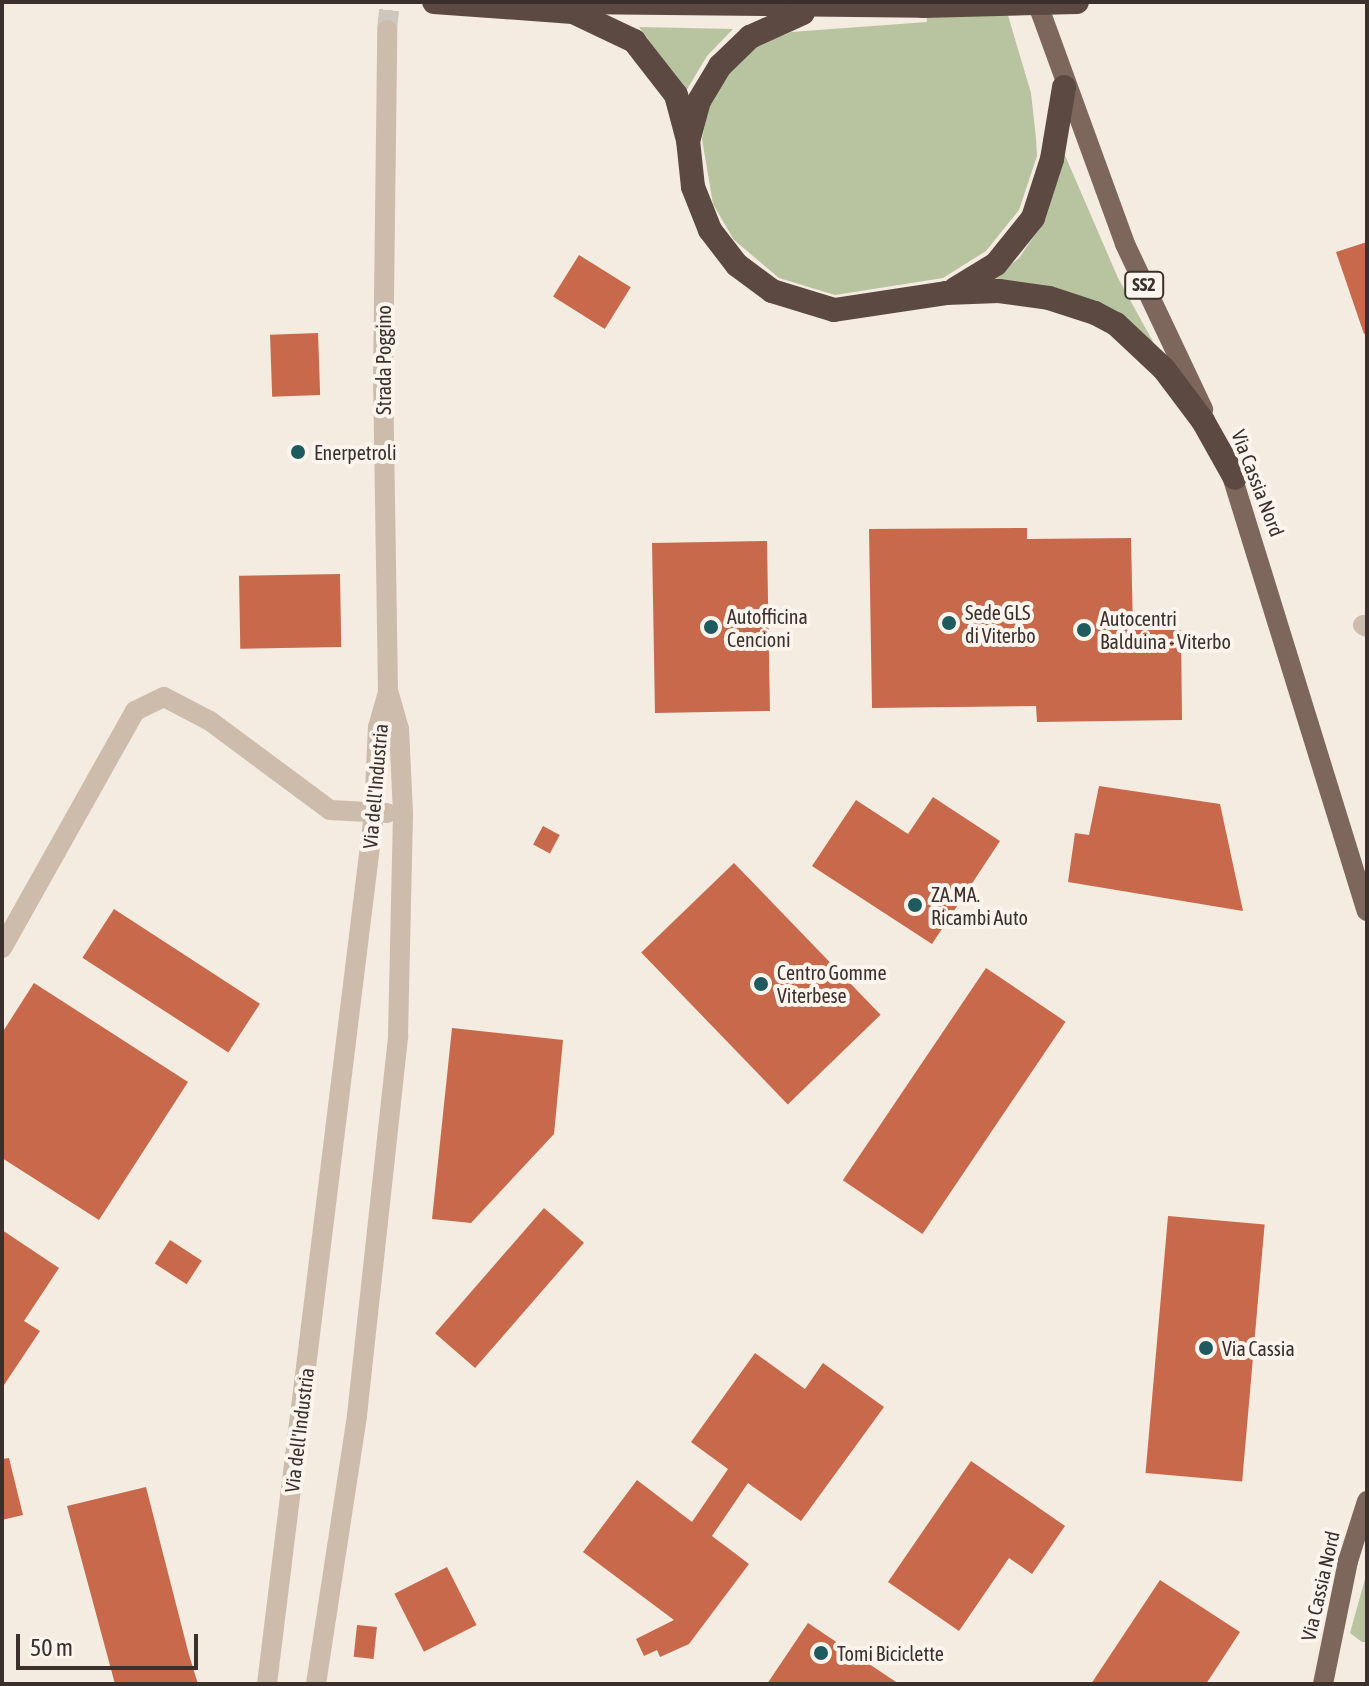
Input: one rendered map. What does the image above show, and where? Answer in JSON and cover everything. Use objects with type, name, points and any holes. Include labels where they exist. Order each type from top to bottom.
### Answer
[{"type":"highway","points":[[434,2],[562,10],[615,28],[665,75],[688,140],[693,187],[710,230],[737,265],[772,291],[834,310],[946,293],[999,291],[1049,298],[1116,324],[1184,395],[1235,478]]},
{"type":"highway","points":[[560,2],[831,8],[1077,2]]},
{"type":"highway","points":[[688,140],[704,92],[733,51],[768,26],[831,8]]},
{"type":"highway","points":[[946,293],[996,264],[1033,218],[1052,159],[1064,87]]},
{"type":"main road","name":"SS2","points":[[1037,2],[1064,87]]},
{"type":"main road","name":"Via Cassia Nord","points":[[1064,87],[1125,244],[1235,478],[1367,911]]},
{"type":"main road","name":"Via Cassia Nord","points":[[1323,1684],[1348,1561],[1367,1501]]},
{"type":"street","name":"Strada Poggino","points":[[387,30],[383,381],[388,691]]},
{"type":"street","name":"Via dell'Industria","points":[[316,1684],[357,1415],[398,1035],[403,813],[399,729],[388,691]]},
{"type":"street","name":"Via dell'Industria","points":[[267,1684],[374,814],[378,727],[388,691]]},
{"type":"street","points":[[2,948],[135,711],[164,697],[210,721],[330,810],[403,813]]},
{"type":"green space","points":[[924,2],[1004,2],[1031,93],[1036,138],[1037,156],[1019,210],[986,251],[943,278],[835,295],[779,278],[734,240],[713,204],[702,139],[709,105],[729,73],[757,46],[791,32],[927,22]]},
{"type":"green space","points":[[639,27],[733,29],[707,56],[686,91]]},
{"type":"green space","points":[[1064,153],[1118,278],[1157,349],[987,284],[1019,258],[1043,223]]},
{"type":"green space","points":[[1367,1572],[1367,1642],[1362,1642],[1350,1633]]},
{"type":"building","points":[[1367,242],[1367,333],[1364,334],[1336,252]]},
{"type":"building","points":[[579,255],[631,287],[605,329],[553,297]]},
{"type":"building","points":[[318,333],[320,395],[272,397],[270,335]]},
{"type":"building","points":[[1027,528],[1027,539],[1131,538],[1133,630],[1181,630],[1182,720],[1037,722],[1036,706],[872,708],[869,529]]},
{"type":"building","name":"Autofficina Cencioni","points":[[767,541],[770,711],[655,713],[652,543]]},
{"type":"building","points":[[340,574],[341,647],[240,649],[239,576]]},
{"type":"building","points":[[1099,786],[1220,804],[1243,911],[1068,882],[1075,833],[1089,835]]},
{"type":"building","name":"ZA.MA. Ricambi Auto","points":[[933,797],[1000,841],[932,944],[812,866],[856,800],[908,834]]},
{"type":"building","points":[[543,826],[560,835],[550,853],[533,845]]},
{"type":"building","name":"Centro Gomme Viterbese","points":[[734,863],[881,1015],[788,1104],[641,953]]},
{"type":"building","points":[[114,909],[260,1004],[228,1052],[82,958]]},
{"type":"building","points":[[986,968],[1066,1022],[922,1234],[843,1180]]},
{"type":"building","points":[[34,983],[188,1082],[99,1220],[2,1158],[2,1033]]},
{"type":"building","points":[[452,1028],[563,1040],[554,1134],[471,1223],[432,1219]]},
{"type":"building","points":[[544,1208],[584,1243],[475,1368],[435,1333]]},
{"type":"building","name":"Via Cassia","points":[[1168,1216],[1265,1224],[1242,1481],[1146,1473]]},
{"type":"building","points":[[2,1230],[59,1268],[24,1321],[40,1331],[2,1388]]},
{"type":"building","points":[[170,1240],[202,1261],[187,1284],[155,1263]]},
{"type":"building","points":[[755,1353],[805,1389],[823,1363],[884,1407],[801,1521],[748,1483],[712,1536],[749,1564],[689,1644],[660,1657],[657,1650],[644,1656],[636,1639],[674,1620],[583,1552],[637,1480],[692,1522],[728,1469],[691,1442]]},
{"type":"building","points":[[9,1458],[23,1515],[2,1520],[2,1459]]},
{"type":"building","points":[[971,1461],[1065,1526],[1032,1574],[1009,1558],[959,1631],[888,1582]]},
{"type":"building","points":[[146,1487],[198,1684],[115,1684],[67,1506]]},
{"type":"building","points":[[447,1567],[477,1625],[424,1652],[394,1594]]},
{"type":"building","points":[[1160,1580],[1240,1632],[1206,1684],[1091,1684]]},
{"type":"building","name":"Tomi Biciclette","points":[[808,1623],[899,1684],[767,1684]]},
{"type":"building","points":[[357,1625],[377,1627],[374,1659],[354,1657]]},
{"type":"tunnel","points":[[387,30],[390,2]]},
{"type":"place","name":"Enerpetroli","points":[[298,452]]},
{"type":"place","name":"Sede GLS di Viterbo","points":[[949,623]]},
{"type":"place","name":"Autofficina Cencioni","points":[[711,627]]},
{"type":"place","name":"Autocentri Balduina - Viterbo","points":[[1084,630]]},
{"type":"place","name":"ZA.MA. Ricambi Auto","points":[[915,905]]},
{"type":"place","name":"Centro Gomme Viterbese","points":[[761,984]]},
{"type":"place","name":"Via Cassia","points":[[1206,1348]]},
{"type":"place","name":"Tomi Biciclette","points":[[821,1653]]}]
